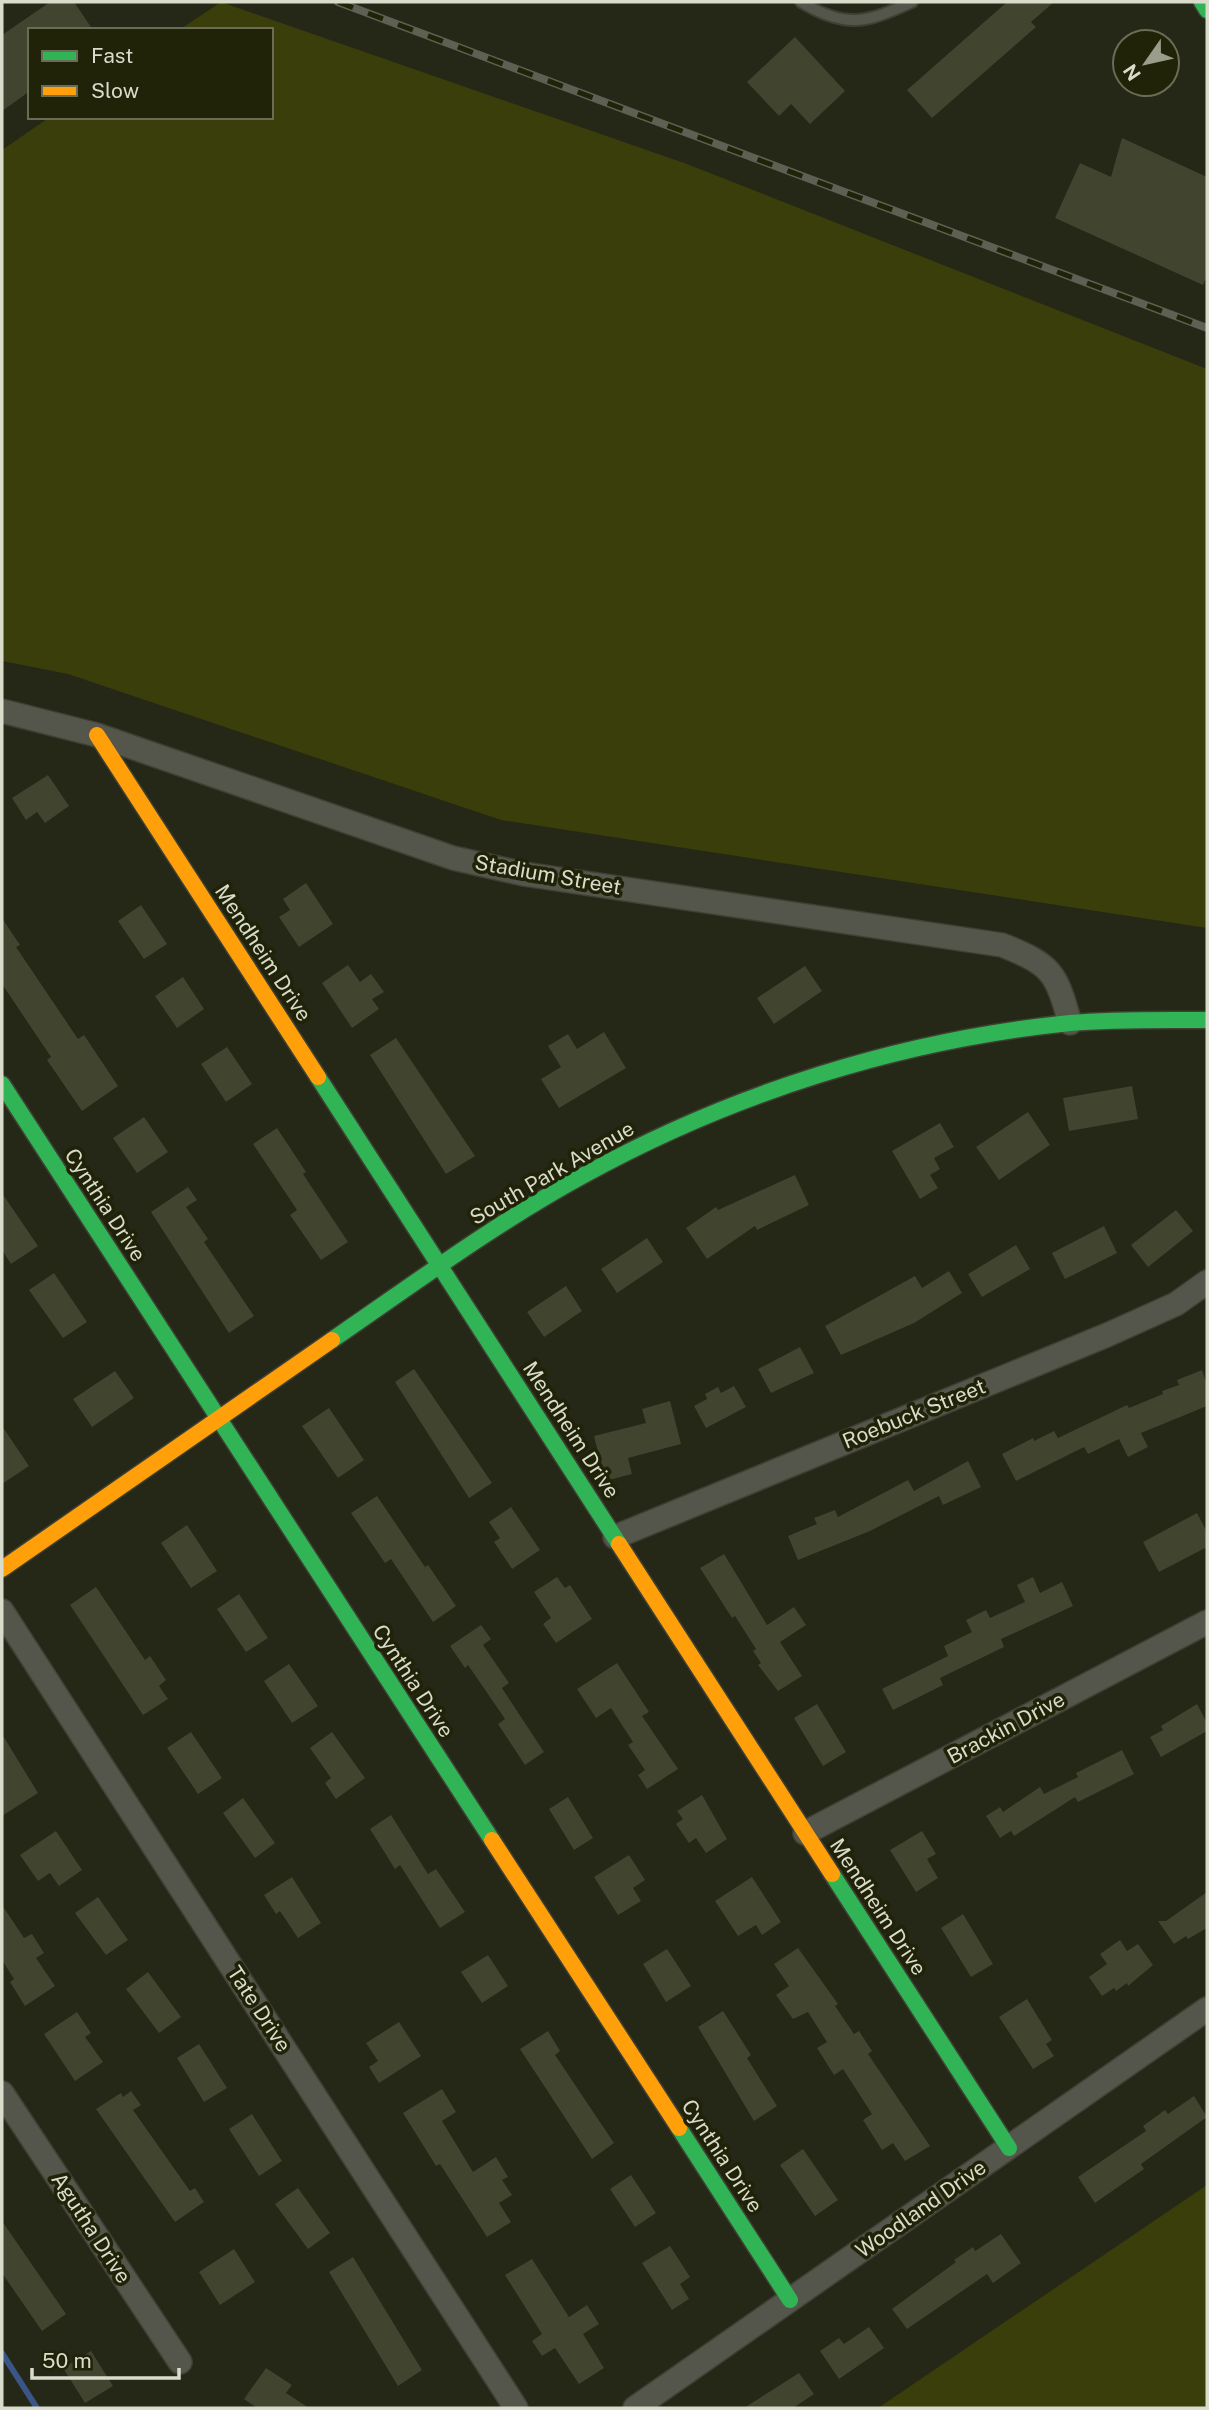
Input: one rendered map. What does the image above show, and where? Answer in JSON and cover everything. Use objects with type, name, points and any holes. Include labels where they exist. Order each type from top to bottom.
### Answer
[{"type":"street","points":[[1202,2],[1207,10]]},
{"type":"street","name":"Stadium Street","points":[[2,711],[97,735],[453,858],[524,874],[1002,945],[1049,970],[1057,979],[1070,1023]]},
{"type":"street","name":"Mendheim Drive","points":[[97,735],[1009,2148]]},
{"type":"street","name":"South Park Avenue","points":[[2,1569],[440,1265],[581,1177],[666,1133],[746,1102],[864,1062],[994,1035],[1070,1023],[1207,1020]]},
{"type":"street","name":"Cynthia Drive","points":[[2,1084],[790,2300]]},
{"type":"street","name":"Roebuck Street","points":[[615,1537],[1132,1325],[1176,1304],[1207,1282]]},
{"type":"street","name":"Tate Drive","points":[[2,1611],[516,2408]]},
{"type":"street","name":"Brackin Drive","points":[[805,1833],[1207,1622]]},
{"type":"street","name":"Woodland Drive","points":[[635,2408],[1207,2009]]},
{"type":"street","name":"Agutha Drive","points":[[2,2093],[180,2362]]},
{"type":"lane","points":[[801,2],[832,18],[856,22],[912,2]]},
{"type":"green space","points":[[221,2],[687,164],[1207,369],[1207,928],[501,820],[68,674],[2,661],[2,150],[47,119],[273,119],[273,28],[182,28]]},
{"type":"green space","points":[[1207,2185],[1207,2408],[878,2408]]},
{"type":"building","points":[[50,2],[74,2],[92,28],[28,28],[28,92],[2,111],[2,35]]},
{"type":"building","points":[[1007,2],[1054,2],[1031,22],[1036,27],[932,118],[907,90]]},
{"type":"building","points":[[795,37],[845,91],[810,124],[791,104],[779,116],[747,82]]},
{"type":"building","points":[[1122,138],[1207,177],[1207,276],[1203,285],[1055,218],[1080,163],[1111,177]]},
{"type":"building","points":[[48,775],[69,806],[45,823],[37,812],[26,820],[12,798]]},
{"type":"building","points":[[306,883],[333,924],[299,947],[279,917],[290,910],[283,899]]},
{"type":"building","points":[[141,905],[167,944],[144,959],[118,921]]},
{"type":"building","points":[[2,918],[20,945],[16,947],[78,1039],[84,1035],[118,1086],[82,1111],[47,1060],[51,1057],[2,984]]},
{"type":"building","points":[[348,965],[360,982],[371,974],[384,992],[372,999],[379,1009],[352,1028],[322,983]]},
{"type":"building","points":[[805,966],[822,991],[774,1024],[757,998]]},
{"type":"building","points":[[183,977],[204,1009],[177,1028],[155,996]]},
{"type":"building","points":[[604,1032],[626,1068],[559,1108],[541,1079],[561,1067],[548,1046],[568,1034],[577,1049]]},
{"type":"building","points":[[396,1038],[475,1156],[446,1174],[370,1055]]},
{"type":"building","points":[[227,1047],[252,1084],[226,1102],[201,1064]]},
{"type":"building","points":[[1132,1086],[1138,1119],[1069,1131],[1063,1098]]},
{"type":"building","points":[[1028,1112],[1050,1145],[999,1180],[976,1147]]},
{"type":"building","points":[[144,1117],[168,1152],[137,1173],[113,1138]]},
{"type":"building","points":[[940,1123],[954,1147],[934,1158],[940,1169],[930,1175],[938,1188],[920,1199],[892,1151]]},
{"type":"building","points":[[277,1128],[306,1172],[303,1174],[348,1242],[321,1260],[290,1215],[297,1210],[253,1144]]},
{"type":"building","points":[[795,1175],[809,1205],[757,1230],[755,1226],[707,1259],[686,1228],[716,1207],[718,1210]]},
{"type":"building","points":[[188,1187],[197,1200],[186,1207],[208,1239],[204,1242],[254,1316],[229,1333],[151,1212]]},
{"type":"building","points":[[2,1193],[38,1246],[11,1264],[2,1250]]},
{"type":"building","points":[[1176,1210],[1193,1231],[1148,1267],[1131,1245]]},
{"type":"building","points":[[1104,1226],[1117,1253],[1065,1279],[1052,1253]]},
{"type":"building","points":[[647,1238],[663,1262],[617,1293],[601,1269]]},
{"type":"building","points":[[1016,1245],[1030,1269],[982,1297],[968,1274]]},
{"type":"building","points":[[949,1271],[962,1293],[914,1323],[841,1355],[825,1326],[915,1276],[922,1288]]},
{"type":"building","points":[[54,1273],[87,1322],[63,1338],[29,1290]]},
{"type":"building","points":[[566,1286],[582,1311],[544,1337],[527,1312]]},
{"type":"building","points":[[800,1347],[814,1373],[771,1393],[758,1369]]},
{"type":"building","points":[[414,1369],[492,1483],[469,1498],[395,1382]]},
{"type":"building","points":[[1202,1370],[1207,1385],[1207,1406],[1141,1433],[1148,1447],[1128,1457],[1119,1439],[1088,1454],[1084,1447],[1016,1481],[1002,1454],[1054,1431],[1058,1438],[1127,1405],[1129,1408],[1163,1394],[1162,1391],[1179,1385],[1177,1380]]},
{"type":"building","points":[[115,1371],[134,1398],[92,1427],[73,1399]]},
{"type":"building","points":[[734,1386],[746,1407],[706,1428],[694,1406],[707,1399],[705,1394],[718,1387],[721,1393]]},
{"type":"building","points":[[670,1401],[681,1444],[628,1458],[632,1474],[605,1481],[594,1436],[646,1423],[642,1409]]},
{"type":"building","points":[[329,1408],[364,1460],[338,1478],[302,1426]]},
{"type":"building","points":[[2,1426],[29,1466],[2,1484]]},
{"type":"building","points":[[968,1461],[981,1487],[943,1505],[939,1496],[870,1531],[798,1560],[788,1536],[817,1524],[814,1518],[835,1510],[838,1517],[908,1480],[914,1491]]},
{"type":"building","points":[[377,1496],[425,1567],[428,1565],[456,1606],[433,1622],[391,1559],[385,1563],[351,1513]]},
{"type":"building","points":[[511,1507],[540,1550],[512,1569],[494,1542],[500,1538],[489,1522]]},
{"type":"building","points":[[1197,1513],[1207,1532],[1207,1547],[1159,1572],[1143,1542]]},
{"type":"building","points":[[187,1525],[217,1571],[191,1588],[161,1543]]},
{"type":"building","points":[[724,1554],[767,1625],[794,1607],[806,1625],[780,1642],[802,1676],[778,1691],[758,1665],[761,1663],[753,1651],[756,1649],[735,1616],[732,1618],[700,1568]]},
{"type":"building","points":[[557,1577],[565,1588],[570,1585],[592,1619],[556,1643],[543,1624],[551,1618],[534,1592]]},
{"type":"building","points":[[1033,1577],[1040,1593],[1062,1582],[1073,1606],[1001,1639],[1004,1647],[940,1678],[943,1685],[893,1710],[882,1689],[948,1656],[944,1646],[972,1632],[966,1620],[986,1610],[990,1618],[1025,1602],[1017,1585]]},
{"type":"building","points":[[96,1587],[145,1660],[150,1656],[166,1680],[159,1686],[168,1699],[143,1715],[70,1605]]},
{"type":"building","points":[[239,1594],[268,1638],[246,1652],[217,1609]]},
{"type":"building","points":[[481,1625],[491,1639],[483,1645],[509,1683],[502,1688],[544,1752],[525,1765],[498,1724],[505,1719],[468,1665],[465,1668],[450,1646]]},
{"type":"building","points":[[617,1663],[649,1712],[642,1716],[678,1769],[647,1789],[638,1775],[645,1770],[628,1745],[633,1742],[611,1708],[596,1718],[577,1689]]},
{"type":"building","points":[[289,1664],[318,1706],[292,1723],[264,1681]]},
{"type":"building","points":[[817,1704],[846,1752],[823,1766],[794,1718]]},
{"type":"building","points":[[1197,1704],[1207,1723],[1207,1731],[1161,1757],[1150,1737],[1163,1730],[1161,1726]]},
{"type":"building","points":[[191,1732],[222,1778],[198,1794],[167,1748]]},
{"type":"building","points":[[332,1732],[365,1778],[336,1799],[325,1783],[331,1778],[310,1748]]},
{"type":"building","points":[[2,1734],[38,1793],[2,1816]]},
{"type":"building","points":[[1122,1750],[1134,1774],[1078,1802],[1075,1797],[1014,1836],[1011,1831],[1000,1838],[986,1816],[1000,1807],[1003,1812],[1040,1787],[1044,1794],[1078,1777],[1076,1773]]},
{"type":"building","points":[[702,1795],[727,1839],[706,1853],[696,1838],[689,1843],[676,1824],[683,1819],[677,1811]]},
{"type":"building","points":[[568,1797],[593,1838],[574,1850],[549,1809]]},
{"type":"building","points":[[243,1798],[275,1843],[255,1858],[223,1813]]},
{"type":"building","points":[[391,1815],[428,1874],[436,1869],[465,1912],[440,1928],[400,1865],[395,1869],[370,1829]]},
{"type":"building","points":[[56,1831],[82,1870],[59,1886],[50,1873],[38,1881],[20,1855]]},
{"type":"building","points":[[922,1831],[936,1854],[927,1859],[938,1878],[916,1892],[890,1850]]},
{"type":"building","points":[[629,1855],[645,1880],[633,1888],[641,1901],[618,1915],[594,1877]]},
{"type":"building","points":[[292,1877],[321,1923],[298,1938],[280,1911],[276,1914],[264,1895]]},
{"type":"building","points":[[752,1877],[781,1922],[762,1935],[756,1925],[738,1936],[715,1901]]},
{"type":"building","points":[[1207,1892],[1207,1928],[1174,1944],[1158,1921],[1166,1921]]},
{"type":"building","points":[[98,1897],[128,1940],[106,1955],[75,1913]]},
{"type":"building","points":[[2,1905],[24,1938],[32,1934],[44,1953],[36,1958],[55,1986],[25,2006],[10,1982],[14,1979],[2,1960]]},
{"type":"building","points":[[963,1914],[993,1964],[971,1977],[941,1928]]},
{"type":"building","points":[[1120,1940],[1127,1951],[1138,1944],[1153,1965],[1128,1986],[1127,1983],[1102,1996],[1089,1977],[1107,1964],[1100,1954]]},
{"type":"building","points":[[798,1948],[838,2004],[835,2006],[854,2034],[859,2031],[872,2051],[868,2054],[930,2146],[905,2161],[893,2143],[882,2150],[863,2120],[872,2114],[843,2069],[834,2075],[817,2048],[827,2042],[808,2012],[793,2019],[776,1995],[789,1986],[774,1964]]},
{"type":"building","points":[[667,1949],[691,1986],[666,2002],[643,1964]]},
{"type":"building","points":[[488,1955],[508,1986],[482,2003],[461,1972]]},
{"type":"building","points":[[148,1972],[181,2017],[159,2033],[126,1989]]},
{"type":"building","points":[[1027,1999],[1052,2040],[1046,2044],[1054,2056],[1033,2069],[999,2017]]},
{"type":"building","points":[[723,2011],[751,2055],[747,2058],[777,2106],[754,2121],[698,2027]]},
{"type":"building","points":[[77,2012],[91,2033],[85,2037],[103,2062],[75,2081],[44,2034]]},
{"type":"building","points":[[399,2022],[421,2056],[379,2083],[369,2067],[378,2061],[366,2043]]},
{"type":"building","points":[[548,2031],[560,2051],[555,2055],[614,2143],[592,2159],[520,2049]]},
{"type":"building","points":[[199,2044],[227,2088],[204,2102],[177,2058]]},
{"type":"building","points":[[442,2089],[456,2112],[442,2121],[473,2172],[496,2157],[508,2177],[502,2180],[512,2195],[499,2203],[511,2222],[487,2237],[440,2164],[436,2166],[403,2113]]},
{"type":"building","points":[[131,2091],[141,2105],[133,2110],[190,2191],[195,2188],[204,2202],[175,2222],[96,2109],[121,2093],[123,2097]]},
{"type":"building","points":[[1194,2096],[1207,2117],[1141,2164],[1144,2169],[1095,2203],[1078,2177],[1146,2131],[1143,2126],[1165,2110],[1168,2114]]},
{"type":"building","points":[[252,2114],[282,2161],[259,2176],[229,2129]]},
{"type":"building","points":[[803,2149],[838,2200],[815,2216],[780,2165]]},
{"type":"building","points":[[631,2175],[656,2213],[635,2227],[610,2189]]},
{"type":"building","points":[[298,2188],[330,2233],[308,2249],[275,2204]]},
{"type":"building","points":[[2,2221],[66,2314],[42,2331],[2,2273]]},
{"type":"building","points":[[1001,2234],[1021,2263],[993,2283],[987,2274],[907,2329],[892,2309],[956,2262],[954,2260],[973,2247],[975,2251]]},
{"type":"building","points":[[670,2246],[690,2277],[680,2284],[689,2299],[672,2310],[642,2263]]},
{"type":"building","points":[[234,2249],[255,2282],[220,2305],[199,2272]]},
{"type":"building","points":[[353,2257],[422,2370],[398,2386],[329,2272]]},
{"type":"building","points":[[532,2259],[569,2317],[587,2305],[599,2324],[583,2334],[604,2368],[579,2384],[555,2348],[542,2356],[532,2341],[542,2334],[505,2275]]},
{"type":"building","points":[[869,2327],[884,2348],[839,2379],[820,2351],[839,2338],[844,2344]]},
{"type":"building","points":[[91,2351],[113,2386],[85,2403],[63,2368]]},
{"type":"building","points":[[266,2368],[292,2385],[286,2393],[309,2408],[257,2408],[244,2399]]},
{"type":"building","points":[[799,2373],[814,2394],[793,2408],[744,2408]]},
{"type":"waterway","points":[[2,2353],[37,2408]]},
{"type":"railway","points":[[338,2],[1207,328]]},
{"type":"traffic: fast","points":[[1202,2],[1207,10]]},
{"type":"traffic: fast","points":[[332,1340],[456,1254],[584,1175],[699,1119],[759,1095],[881,1057],[1007,1031],[1087,1022],[1207,1020]]},
{"type":"traffic: fast","points":[[318,1077],[619,1544]]},
{"type":"traffic: fast","points":[[2,1084],[492,1840]]},
{"type":"traffic: fast","points":[[832,1874],[1009,2148]]},
{"type":"traffic: fast","points":[[679,2128],[790,2300]]},
{"type":"traffic: slow","points":[[97,735],[318,1077]]},
{"type":"traffic: slow","points":[[2,1569],[332,1340]]},
{"type":"traffic: slow","points":[[619,1544],[832,1874]]},
{"type":"traffic: slow","points":[[492,1840],[679,2128]]}]
